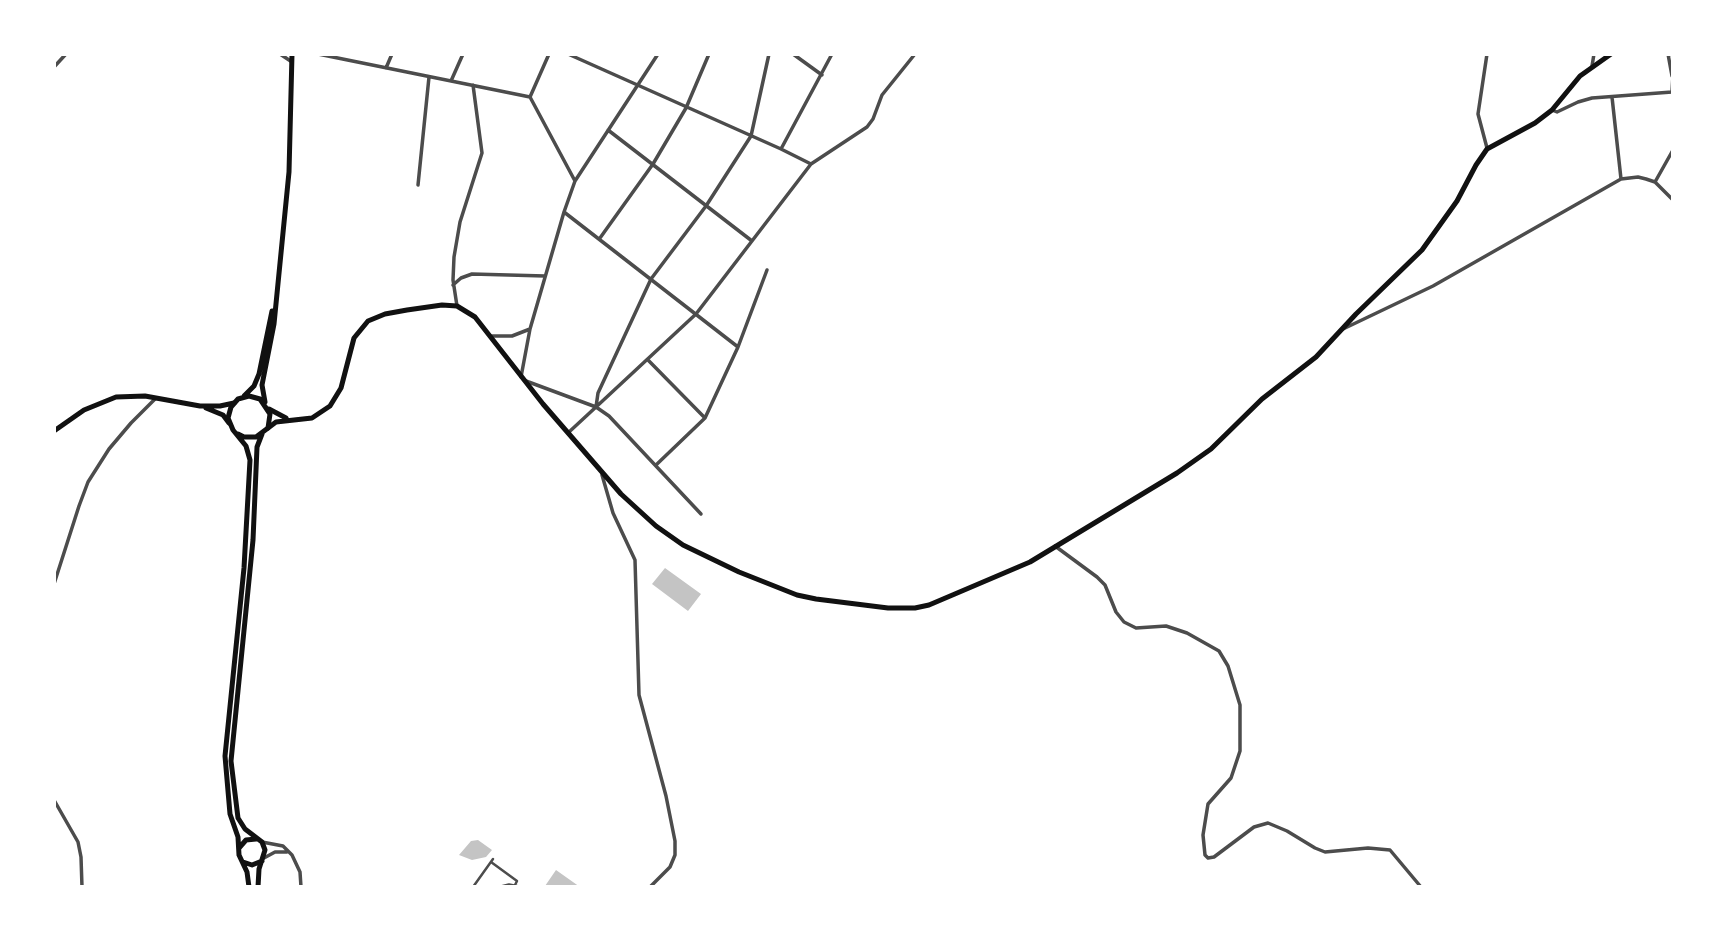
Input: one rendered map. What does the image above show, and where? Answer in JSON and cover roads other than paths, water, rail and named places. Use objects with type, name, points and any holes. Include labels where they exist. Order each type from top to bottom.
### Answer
[{"type":"main road","points":[[54,431],[84,410],[106,400],[131,396],[157,397],[220,406],[234,403],[254,386],[259,374],[274,301],[284,224],[291,139],[292,54]]},
{"type":"main road","points":[[258,887],[257,876],[265,850],[238,818],[231,761],[251,563],[257,447],[262,434],[276,422],[312,418],[330,406],[341,388],[354,338],[368,321],[384,314],[442,305],[457,306],[475,317],[522,379],[601,473],[641,513],[703,557],[772,586],[816,599],[888,608],[922,606],[993,580],[1030,562],[1177,473],[1211,449],[1262,399],[1316,358],[1422,250],[1457,201],[1487,149],[1535,123],[1552,110],[1580,76],[1611,54]]},
{"type":"main road","points":[[268,428],[271,418],[262,385],[274,324],[274,301]]},
{"type":"main road","points":[[243,397],[255,397],[289,419]]},
{"type":"main road","points":[[229,423],[229,412],[234,403]]},
{"type":"main road","points":[[200,405],[223,415],[249,452],[250,486],[244,568],[225,767],[229,806],[239,855],[249,877],[250,887]]},
{"type":"main road","points":[[238,435],[250,438],[262,434]]},
{"type":"main road","points":[[239,848],[246,840],[259,841]]},
{"type":"main road","points":[[243,862],[252,865],[263,860]]},
{"type":"street","points":[[54,67],[66,54]]},
{"type":"street","points":[[280,54],[292,62]]},
{"type":"street","points":[[318,54],[530,97]]},
{"type":"street","points":[[386,68],[392,54]]},
{"type":"street","points":[[451,81],[463,54]]},
{"type":"street","points":[[530,97],[549,54]]},
{"type":"street","points":[[568,54],[811,164]]},
{"type":"street","points":[[658,54],[575,181],[530,329],[522,379],[596,407],[609,416],[701,514]]},
{"type":"street","points":[[599,239],[653,164],[686,108],[709,54]]},
{"type":"street","points":[[596,407],[598,393],[651,279],[706,206],[751,135],[769,54]]},
{"type":"street","points":[[793,54],[822,75]]},
{"type":"street","points":[[781,149],[832,54]]},
{"type":"street","points":[[567,433],[696,314],[811,164],[867,127],[873,120],[882,95],[915,54]]},
{"type":"street","points":[[1487,54],[1478,114],[1487,149]]},
{"type":"street","points":[[1592,66],[1594,54]]},
{"type":"street","points":[[1671,54],[1673,100]]},
{"type":"street","points":[[418,185],[429,77]]},
{"type":"street","points":[[457,306],[453,285],[454,257],[460,222],[482,153],[472,86]]},
{"type":"street","points":[[1552,110],[1558,113],[1578,102],[1672,92]]},
{"type":"street","points":[[530,97],[575,181]]},
{"type":"street","points":[[1612,97],[1621,179]]},
{"type":"street","points":[[608,130],[752,241]]},
{"type":"street","points":[[1655,182],[1673,150]]},
{"type":"street","points":[[1342,330],[1433,286],[1621,179],[1638,177],[1655,182],[1673,200]]},
{"type":"street","points":[[564,212],[738,347]]},
{"type":"street","points":[[656,465],[705,418],[738,347],[767,270]]},
{"type":"street","points":[[453,285],[472,274],[545,276]]},
{"type":"street","points":[[491,335],[512,336],[530,329]]},
{"type":"street","points":[[648,360],[705,418]]},
{"type":"street","points":[[54,584],[88,482],[114,443],[157,397]]},
{"type":"street","points":[[601,473],[613,513],[635,560],[639,695],[675,841],[673,861],[665,874],[650,887]]},
{"type":"street","points":[[1055,546],[1097,576],[1105,585],[1116,612],[1124,622],[1136,628],[1166,626],[1187,633],[1219,650],[1228,666],[1240,705],[1240,751],[1231,778],[1210,800],[1206,810],[1203,850],[1208,858],[1254,827],[1268,823],[1325,852],[1368,848],[1390,850],[1421,887]]},
{"type":"street","points":[[54,800],[78,842],[82,887]]},
{"type":"street","points":[[259,841],[283,846],[289,852],[297,863],[301,887]]},
{"type":"street","points":[[263,860],[275,852],[289,852]]},
{"type":"street","points":[[473,887],[492,860],[517,881],[517,886],[501,887]]}]
